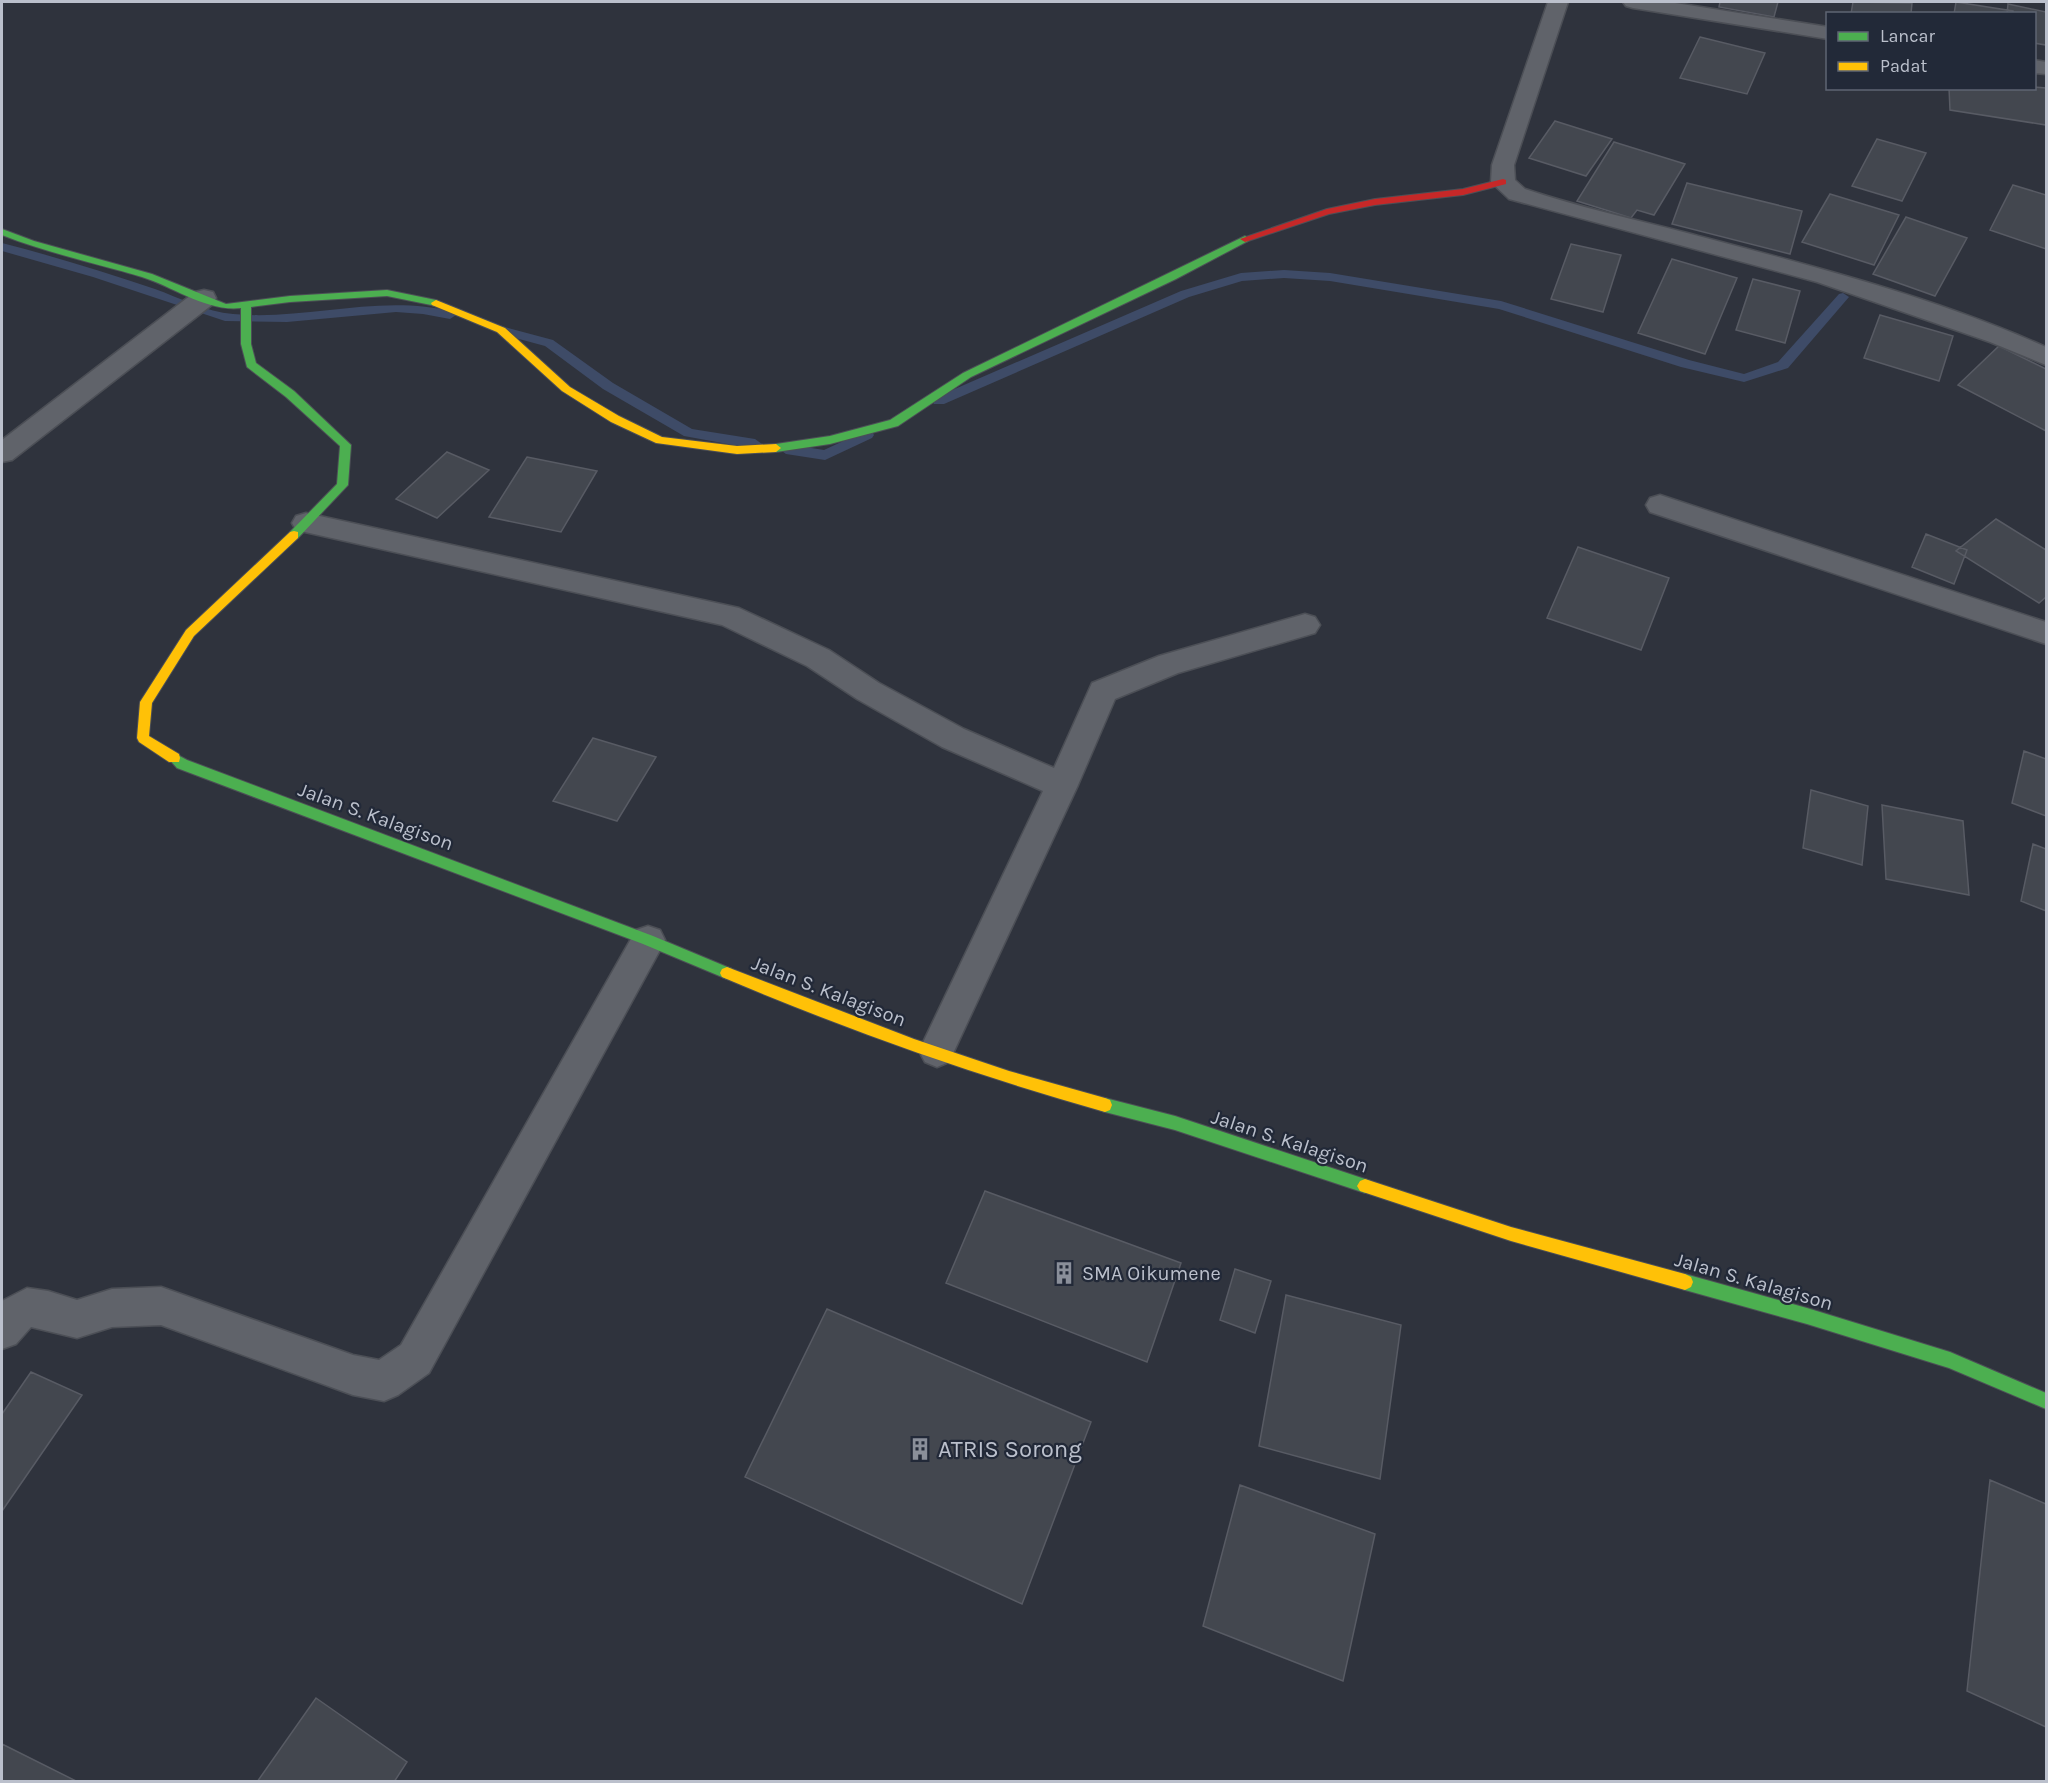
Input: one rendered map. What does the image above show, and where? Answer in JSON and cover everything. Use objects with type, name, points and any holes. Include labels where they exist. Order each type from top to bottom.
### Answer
[{"type":"street","points":[[1558,2],[1503,165],[1503,182],[1517,194],[1826,277],[1999,336],[2046,357]]},
{"type":"street","points":[[1633,2],[1826,33]]},
{"type":"street","points":[[2,231],[31,243],[148,276],[225,307],[290,299],[387,293],[429,300],[501,330],[566,389],[615,419],[660,440],[737,450],[788,447],[830,440],[894,423],[967,375],[1172,277],[1239,241],[1327,212],[1375,202],[1464,192],[1503,182]]},
{"type":"street","points":[[2,453],[204,298]]},
{"type":"street","name":"Jalan S. Kalagison","points":[[246,306],[246,344],[251,364],[290,394],[346,445],[342,485],[306,523],[190,633],[146,702],[143,738],[192,768],[648,940],[831,1017],[937,1051],[1027,1084],[1175,1123],[1511,1234],[1807,1316],[1950,1360],[2046,1401]]},
{"type":"street","points":[[1660,505],[2046,633]]},
{"type":"street","points":[[306,523],[729,616],[818,658],[868,691],[953,738],[1062,785]]},
{"type":"street","points":[[937,1051],[1062,785],[1103,691],[1170,664],[1305,625]]},
{"type":"street","points":[[2,1330],[16,1314],[27,1307],[48,1310],[77,1319],[111,1308],[161,1306],[353,1375],[384,1381],[415,1359],[648,940]]},
{"type":"building","points":[[1720,2],[1778,2],[1774,17],[1719,7]]},
{"type":"building","points":[[1853,2],[1912,3],[1911,12],[1851,12]]},
{"type":"building","points":[[1956,2],[2013,11],[2013,12],[1954,12]]},
{"type":"building","points":[[2008,4],[2046,12],[2046,45],[2036,43],[2036,12],[2007,12]]},
{"type":"building","points":[[1700,37],[1765,53],[1747,94],[1680,78]]},
{"type":"building","points":[[2046,88],[2046,125],[1950,110],[1949,90]]},
{"type":"building","points":[[1555,121],[1612,139],[1586,176],[1529,158]]},
{"type":"building","points":[[1877,139],[1926,153],[1902,201],[1852,186]]},
{"type":"building","points":[[1614,142],[1685,164],[1654,215],[1637,210],[1631,218],[1577,201]]},
{"type":"building","points":[[1687,183],[1802,211],[1790,254],[1672,224]]},
{"type":"building","points":[[2013,185],[2046,195],[2046,249],[1990,230]]},
{"type":"building","points":[[1830,194],[1899,215],[1874,265],[1802,242]]},
{"type":"building","points":[[1906,217],[1967,238],[1935,296],[1873,274]]},
{"type":"building","points":[[1571,244],[1621,255],[1603,312],[1551,299]]},
{"type":"building","points":[[1672,259],[1737,278],[1705,354],[1638,333]]},
{"type":"building","points":[[1753,279],[1800,291],[1785,343],[1736,330]]},
{"type":"building","points":[[1880,315],[1953,336],[1939,381],[1864,358]]},
{"type":"building","points":[[1999,346],[2046,369],[2046,431],[1958,385]]},
{"type":"building","points":[[447,452],[489,470],[437,518],[396,499]]},
{"type":"building","points":[[527,457],[597,471],[561,532],[489,517]]},
{"type":"building","points":[[1996,519],[2046,550],[2046,597],[2039,603],[1956,551]]},
{"type":"building","points":[[1926,534],[1967,550],[1954,584],[1912,567]]},
{"type":"building","points":[[1578,547],[1669,578],[1641,650],[1547,618]]},
{"type":"building","points":[[593,738],[656,757],[617,821],[553,801]]},
{"type":"building","points":[[2024,751],[2046,759],[2046,816],[2012,803]]},
{"type":"building","points":[[1811,790],[1868,806],[1862,865],[1803,848]]},
{"type":"building","points":[[1882,805],[1963,821],[1969,895],[1886,879]]},
{"type":"building","points":[[2033,844],[2046,849],[2046,911],[2021,901]]},
{"type":"building","name":"SMA Oikumene","points":[[985,1191],[1181,1263],[1147,1362],[946,1283]]},
{"type":"building","points":[[1235,1269],[1271,1281],[1255,1333],[1220,1320]]},
{"type":"building","points":[[1286,1295],[1401,1325],[1380,1479],[1259,1446]]},
{"type":"building","name":"ATRIS Sorong","points":[[827,1309],[1091,1422],[1022,1604],[745,1477]]},
{"type":"building","points":[[31,1372],[82,1395],[2,1511],[2,1414]]},
{"type":"building","points":[[1990,1480],[2046,1504],[2046,1727],[1967,1691]]},
{"type":"building","points":[[1240,1485],[1375,1534],[1343,1681],[1203,1626]]},
{"type":"building","points":[[316,1698],[407,1762],[394,1782],[257,1782]]},
{"type":"building","points":[[2,1744],[78,1782],[2,1782]]},
{"type":"waterway","points":[[2,247],[59,263],[225,317],[287,318],[396,308],[450,315]]},
{"type":"waterway","points":[[939,401],[1185,294],[1241,277],[1284,274],[1330,277],[1501,305],[1686,364],[1744,378],[1783,365],[1843,297]]},
{"type":"waterway","points":[[501,330],[549,343],[608,386],[689,433],[755,444]]},
{"type":"waterway","points":[[786,449],[825,455],[867,435]]},
{"type":"traffic: fast","points":[[2,232],[31,243],[148,276],[225,307],[290,299],[387,293],[436,303]]},
{"type":"traffic: fast","points":[[776,448],[830,440],[894,423],[967,375],[1172,277],[1245,239]]},
{"type":"traffic: fast","points":[[246,306],[246,344],[251,365],[290,394],[346,445],[342,485],[294,535]]},
{"type":"traffic: fast","points":[[174,758],[182,764],[648,940],[727,973]]},
{"type":"traffic: fast","points":[[1105,1105],[1175,1123],[1365,1186]]},
{"type":"traffic: fast","points":[[1685,1282],[1807,1316],[1950,1360],[2046,1401]]},
{"type":"traffic: slow","points":[[436,303],[501,330],[566,389],[615,419],[660,440],[737,450],[776,448]]},
{"type":"traffic: slow","points":[[174,758],[143,738],[146,702],[190,633],[294,535]]},
{"type":"traffic: slow","points":[[727,973],[914,1046],[1105,1105]]},
{"type":"traffic: slow","points":[[1365,1186],[1511,1234],[1685,1282]]},
{"type":"traffic: jam","points":[[1245,239],[1327,212],[1375,202],[1463,192],[1503,182]]},
{"type":"place","name":"SMA Oikumene","points":[[1064,1273]]},
{"type":"place","name":"ATRIS Sorong","points":[[920,1449]]}]
